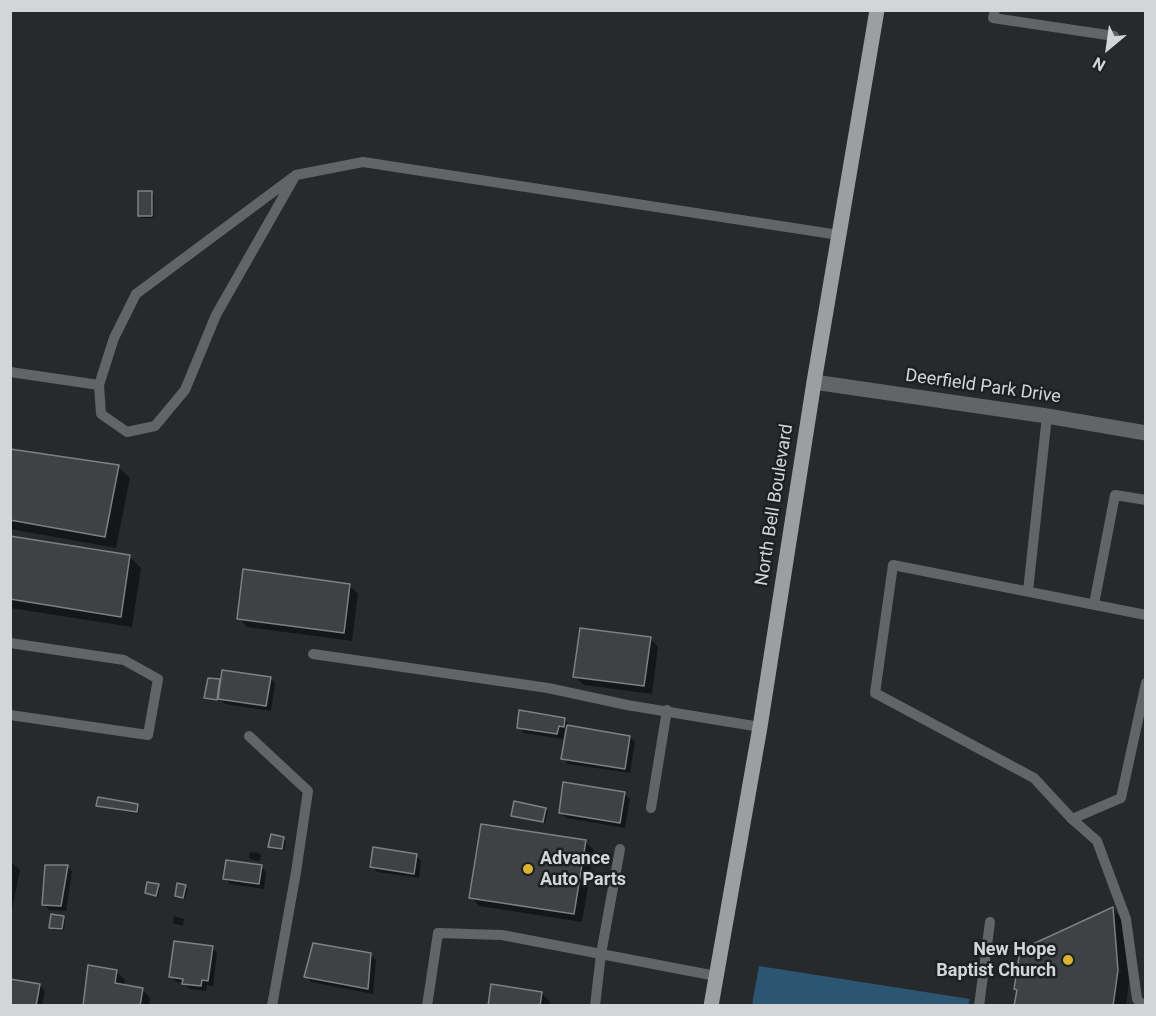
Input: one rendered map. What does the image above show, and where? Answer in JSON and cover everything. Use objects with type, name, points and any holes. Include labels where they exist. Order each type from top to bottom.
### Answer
[{"type":"main road","name":"North Bell Boulevard","points":[[711,1005],[760,727],[814,382],[877,10]]},
{"type":"street","name":"Deerfield Park Drive","points":[[814,382],[1146,433]]},
{"type":"lane","points":[[994,10],[993,18],[1114,36]]},
{"type":"lane","points":[[296,175],[216,315],[186,390],[154,426],[127,432],[101,414],[99,386],[114,338],[136,294],[296,175],[363,162],[839,235]]},
{"type":"lane","points":[[10,372],[99,386]]},
{"type":"lane","points":[[1028,591],[1047,416]]},
{"type":"lane","points":[[1094,604],[1115,495],[1146,500]]},
{"type":"lane","points":[[1143,1005],[1137,999],[1126,919],[1097,841],[1072,819],[1034,778],[875,693],[893,565],[1146,615]]},
{"type":"lane","points":[[10,643],[124,660],[158,679],[148,735],[10,715]]},
{"type":"lane","points":[[313,654],[548,688],[627,705],[760,727]]},
{"type":"lane","points":[[1072,819],[1121,798],[1146,683]]},
{"type":"lane","points":[[651,808],[667,710]]},
{"type":"lane","points":[[249,736],[308,791],[272,1005]]},
{"type":"lane","points":[[595,1005],[601,954],[620,849]]},
{"type":"lane","points":[[979,1005],[990,922]]},
{"type":"lane","points":[[427,1005],[438,933],[502,935],[716,976]]},
{"type":"shaded area","points":[[759,966],[970,999],[968,1005],[752,1005]]},
{"type":"building","points":[[138,191],[152,191],[152,216],[138,216]]},
{"type":"building","points":[[10,449],[119,465],[105,537],[10,520]]},
{"type":"building","points":[[10,536],[130,555],[121,617],[10,599]]},
{"type":"building","points":[[243,569],[350,584],[344,633],[237,619]]},
{"type":"building","points":[[580,628],[651,637],[644,686],[573,677]]},
{"type":"building","points":[[222,670],[271,677],[266,706],[218,699]]},
{"type":"building","points":[[208,678],[220,679],[217,700],[204,698]]},
{"type":"building","points":[[519,710],[565,718],[564,727],[559,726],[557,734],[517,728]]},
{"type":"building","points":[[567,725],[630,736],[625,769],[561,759]]},
{"type":"building","points":[[563,782],[625,792],[620,823],[559,813]]},
{"type":"building","points":[[98,797],[138,804],[137,812],[96,806]]},
{"type":"building","points":[[514,801],[546,808],[543,822],[511,816]]},
{"type":"building","name":"Advance Auto Parts","points":[[481,824],[586,840],[574,914],[469,898]]},
{"type":"building","points":[[271,834],[284,837],[282,849],[268,847]]},
{"type":"building","points":[[373,847],[417,854],[414,874],[370,867]]},
{"type":"building","points":[[226,860],[262,865],[259,884],[223,879]]},
{"type":"building","points":[[45,865],[68,865],[61,906],[42,905]]},
{"type":"building","points":[[147,882],[159,884],[156,896],[145,893]]},
{"type":"building","points":[[177,883],[186,885],[183,898],[175,896]]},
{"type":"building","name":"New Hope Baptist Church","points":[[1113,907],[1118,970],[1113,1006],[1014,1006],[1017,990],[1014,989],[1020,950]]},
{"type":"building","points":[[51,914],[64,916],[62,929],[49,928]]},
{"type":"building","points":[[174,941],[213,946],[208,981],[202,980],[201,986],[182,984],[183,979],[169,977]]},
{"type":"building","points":[[313,943],[371,953],[368,989],[304,977]]},
{"type":"building","points":[[88,965],[117,970],[115,983],[143,988],[140,1006],[83,1006]]},
{"type":"building","points":[[10,979],[40,984],[36,1006],[10,1006]]},
{"type":"building","points":[[491,984],[542,992],[540,1006],[488,1006]]},
{"type":"place","name":"Advance Auto Parts","points":[[528,869]]},
{"type":"place","name":"New Hope Baptist Church","points":[[1068,960]]}]
